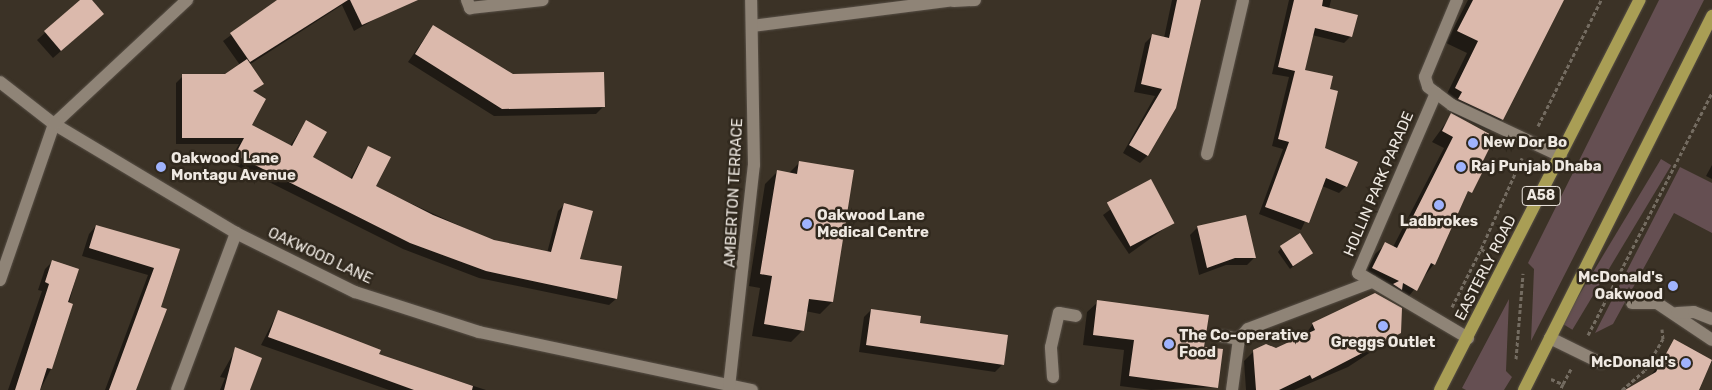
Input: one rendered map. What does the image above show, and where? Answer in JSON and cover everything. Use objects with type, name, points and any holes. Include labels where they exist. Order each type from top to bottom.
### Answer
[{"type":"main road","name":"EASTERLY ROAD","points":[[1440,390],[1508,262],[1636,1]]},
{"type":"main road","points":[[1524,390],[1712,16]]},
{"type":"street","points":[[0,280],[54,124],[172,5],[187,0]]},
{"type":"street","points":[[467,0],[470,8],[543,0]]},
{"type":"street","name":"AMBERTON TERRACE","points":[[729,387],[754,165],[751,0]]},
{"type":"street","points":[[752,26],[975,0]]},
{"type":"street","points":[[1207,154],[1244,0]]},
{"type":"street","points":[[1457,0],[1425,77],[1436,93],[1452,105],[1561,156]]},
{"type":"street","name":"OAKWOOD LANE","points":[[0,82],[54,124],[236,234],[355,292],[470,329],[729,387],[752,390]]},
{"type":"street","name":"HOLLIN PARK PARADE","points":[[1436,93],[1358,273],[1468,338]]},
{"type":"street","points":[[177,390],[236,234]]},
{"type":"street","points":[[1232,390],[1238,339],[1248,329],[1372,282]]},
{"type":"street","points":[[1632,303],[1648,301],[1677,313],[1694,312],[1712,319]]},
{"type":"street","points":[[1052,377],[1051,347],[1059,313],[1076,316]]},
{"type":"street","points":[[1677,313],[1690,329],[1712,340]]},
{"type":"street","points":[[1221,336],[1238,339]]},
{"type":"street","points":[[1550,338],[1601,364]]},
{"type":"path","points":[[1537,129],[1601,0]]},
{"type":"path","points":[[1586,338],[1712,93]]},
{"type":"path","points":[[1444,324],[1524,155]]},
{"type":"path","points":[[1481,249],[1523,270],[1516,360],[1534,371],[1563,384]]},
{"type":"path","points":[[1622,390],[1645,370],[1662,339],[1662,326]]},
{"type":"path","points":[[1560,390],[1571,368]]},
{"type":"shaded area","points":[[1659,0],[1704,0],[1531,341],[1534,269],[1528,263]]},
{"type":"shaded area","points":[[1661,159],[1671,165],[1572,330],[1562,324]]},
{"type":"shaded area","points":[[1680,167],[1712,183],[1712,233],[1674,213],[1613,324],[1595,333]]},
{"type":"shaded area","points":[[1509,299],[1506,371],[1512,377],[1504,390],[1466,390],[1462,388]]},
{"type":"building","points":[[80,0],[92,0],[104,14],[61,51],[44,31]]},
{"type":"building","points":[[277,0],[348,0],[250,62],[230,33]]},
{"type":"building","points":[[350,0],[418,0],[362,25]]},
{"type":"building","points":[[1177,0],[1201,0],[1176,108],[1148,156],[1129,145],[1162,89],[1141,84],[1152,34],[1169,38]]},
{"type":"building","points":[[1294,0],[1323,0],[1322,6],[1358,15],[1352,37],[1315,28],[1305,70],[1333,76],[1330,89],[1338,91],[1325,148],[1358,162],[1347,187],[1326,178],[1309,223],[1265,207],[1289,142],[1278,139],[1295,71],[1278,67]]},
{"type":"building","points":[[1473,0],[1564,0],[1503,120],[1458,99],[1462,92],[1455,88],[1478,41],[1457,31]]},
{"type":"building","points":[[433,25],[513,74],[604,72],[605,107],[502,109],[415,54]]},
{"type":"building","points":[[247,59],[264,84],[253,91],[266,99],[252,125],[292,146],[306,120],[327,132],[313,157],[352,179],[368,146],[391,157],[376,186],[433,215],[494,240],[551,252],[564,203],[593,211],[580,259],[622,266],[617,299],[486,271],[410,243],[235,155],[244,138],[182,138],[182,74],[225,74]]},
{"type":"building","points":[[1451,113],[1495,137],[1482,163],[1486,165],[1472,193],[1468,191],[1435,265],[1431,263],[1417,291],[1403,283],[1402,290],[1393,284],[1399,281],[1372,268],[1385,242],[1397,248],[1453,137],[1442,131]]},
{"type":"building","name":"Oakwood Lane Medical Centre","points":[[799,161],[854,170],[833,302],[809,299],[804,331],[764,324],[772,276],[760,274],[777,170],[797,174]]},
{"type":"building","points":[[1151,179],[1174,223],[1130,247],[1107,202]]},
{"type":"building","points":[[1246,215],[1256,258],[1235,258],[1207,268],[1197,226]]},
{"type":"building","points":[[96,225],[180,249],[161,307],[167,309],[136,390],[109,390],[154,268],[89,248]]},
{"type":"building","points":[[1300,233],[1313,253],[1293,266],[1280,246]]},
{"type":"building","points":[[52,260],[79,269],[68,302],[73,304],[52,369],[47,368],[40,390],[15,390],[49,284],[45,282]]},
{"type":"building","points":[[1375,293],[1402,308],[1401,333],[1312,379],[1310,375],[1279,390],[1256,390],[1253,350],[1266,344],[1276,348],[1315,330],[1312,323]]},
{"type":"building","name":"The Co-operative Food","points":[[1097,300],[1209,315],[1204,347],[1223,349],[1218,388],[1129,376],[1134,340],[1093,335]]},
{"type":"building","points":[[871,309],[921,316],[920,323],[1008,335],[1004,365],[866,345]]},
{"type":"building","points":[[278,310],[381,350],[379,354],[473,386],[472,390],[414,390],[268,337]]},
{"type":"building","name":"McDonald's","points":[[1674,339],[1712,360],[1699,390],[1625,390],[1656,372]]},
{"type":"building","points":[[235,347],[262,358],[250,390],[224,390]]},
{"type":"place","name":"New Dor Bo","points":[[1473,143]]},
{"type":"place","name":"Oakwood Lane Montagu Avenue","points":[[161,167]]},
{"type":"place","name":"Raj Punjab Dhaba","points":[[1461,167]]},
{"type":"place","name":"Ladbrokes","points":[[1439,205]]},
{"type":"place","name":"Oakwood Lane Medical Centre","points":[[807,224]]},
{"type":"place","name":"McDonald's Oakwood","points":[[1673,286]]},
{"type":"place","name":"Greggs Outlet","points":[[1383,326]]},
{"type":"place","name":"The Co-operative Food","points":[[1169,344]]},
{"type":"place","name":"McDonald's","points":[[1686,363]]}]
